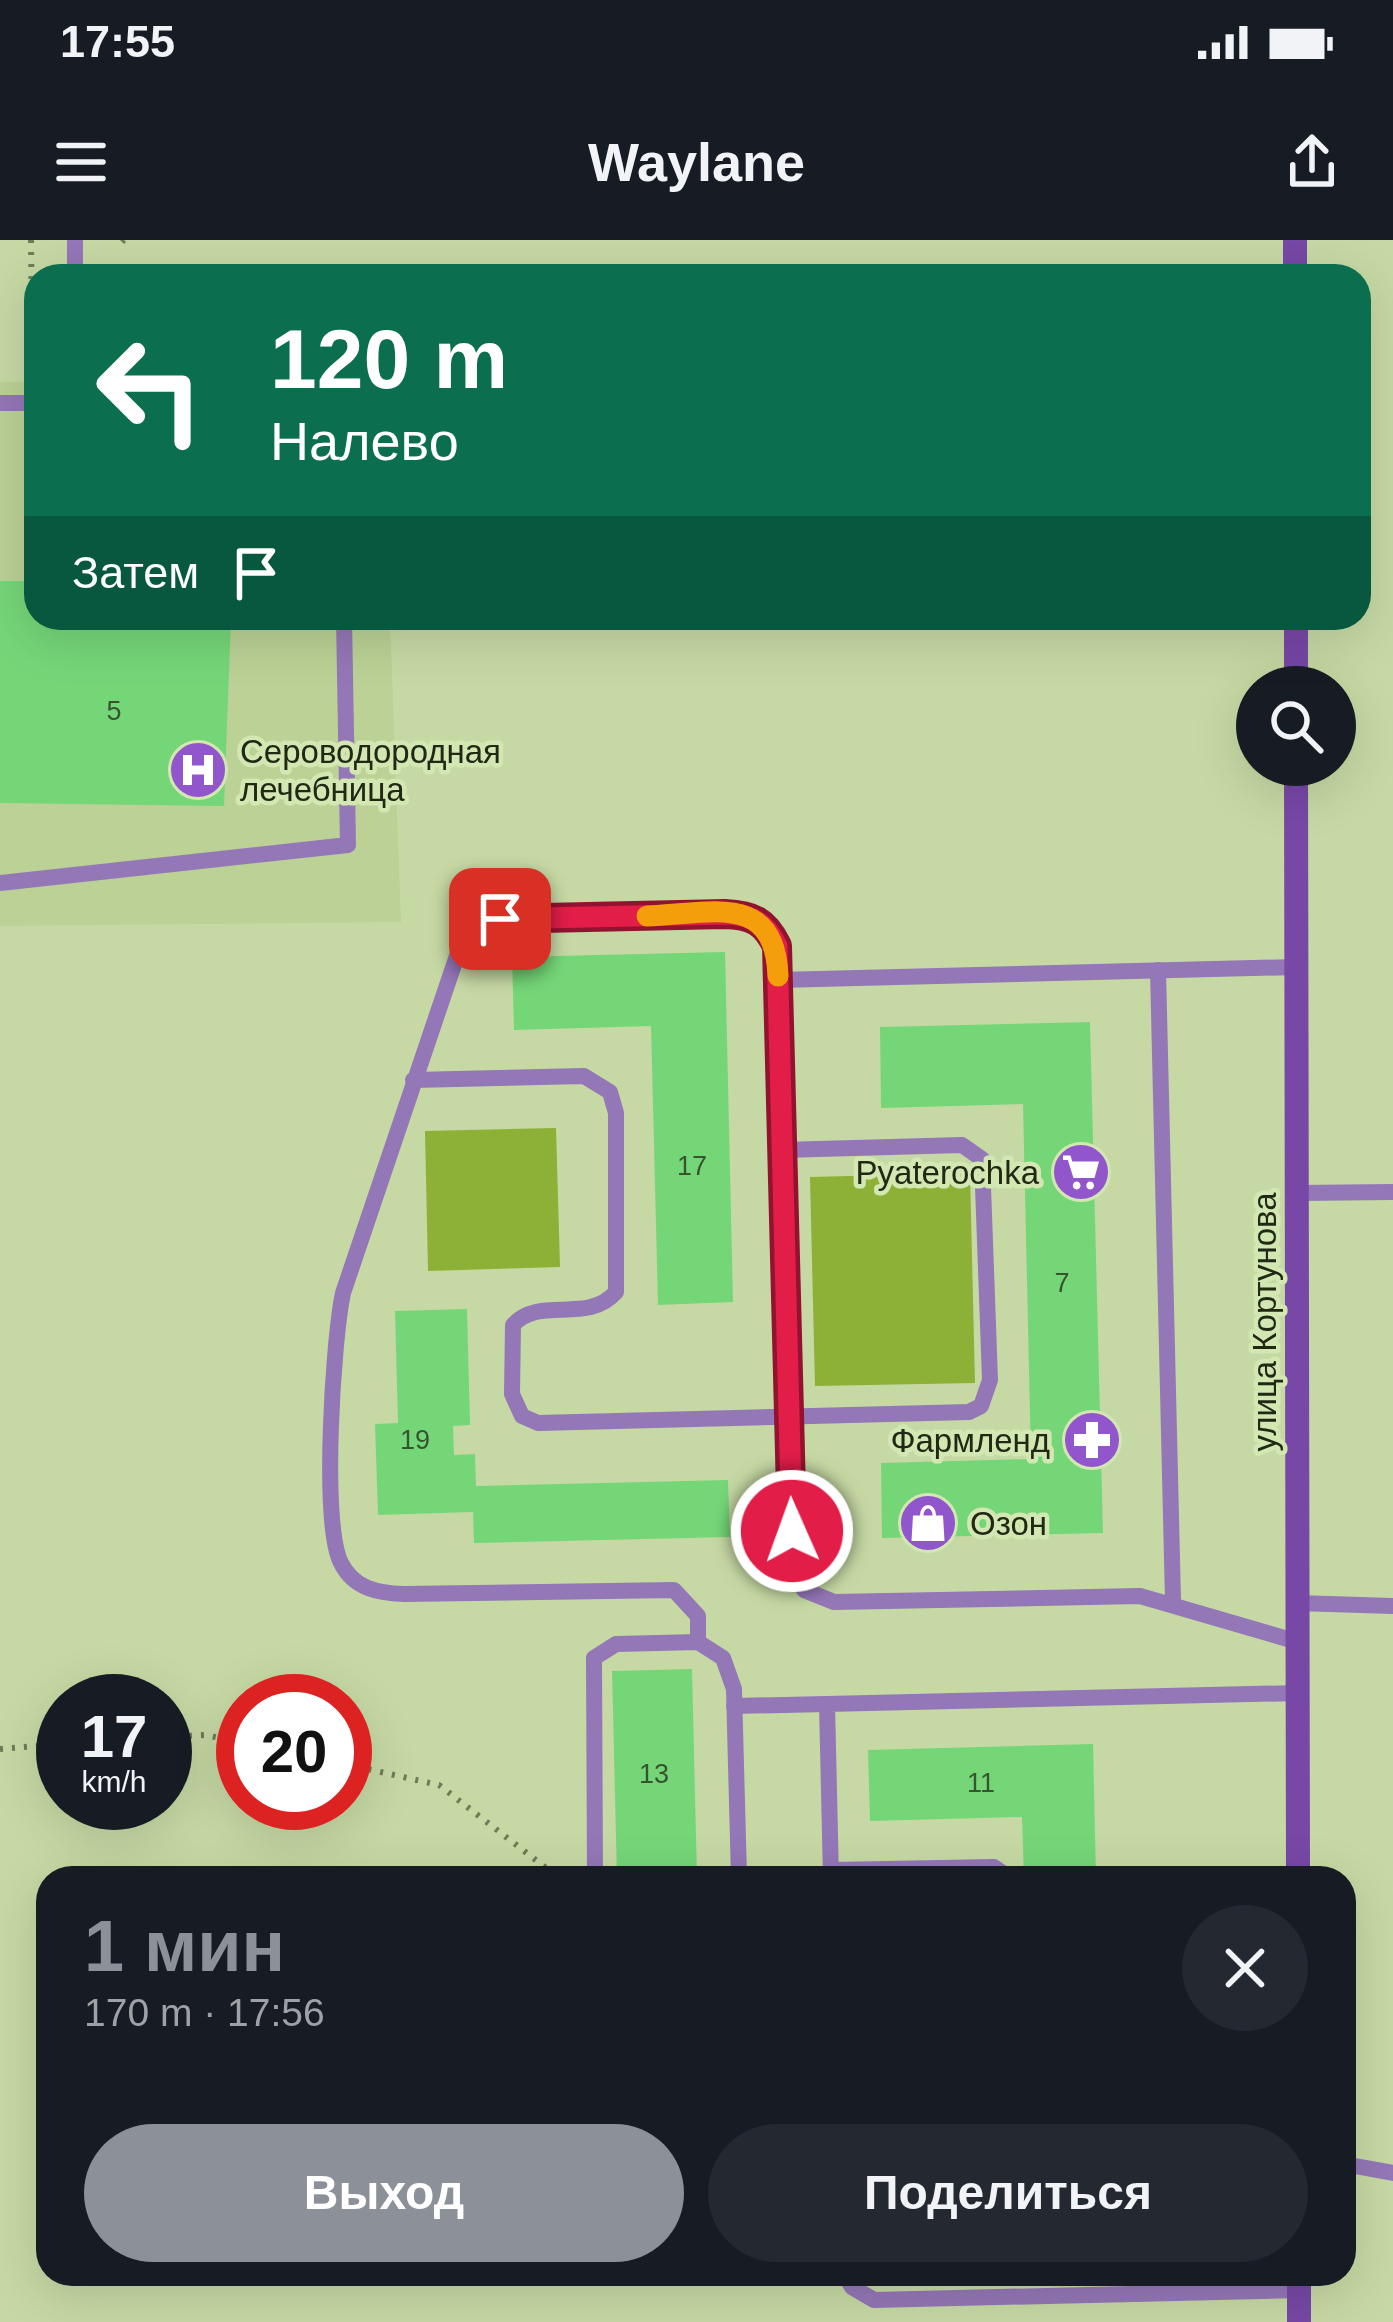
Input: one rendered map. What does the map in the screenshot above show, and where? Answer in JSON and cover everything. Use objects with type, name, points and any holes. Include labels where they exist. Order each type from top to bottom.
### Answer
[{"type":"main road","points":[[1296,630],[1296,666]]},
{"type":"main road","name":"улица Кортунова","points":[[1296,786],[1298,1866]]},
{"type":"main road","points":[[1299,2286],[1299,2322]]},
{"type":"lane","points":[[0,883],[348,845],[344,630]]},
{"type":"lane","points":[[698,1642],[698,1616],[674,1590],[374,1592],[353,1580],[341,1564],[335,1544],[331,1376],[337,1321],[457,947],[478,922],[748,915],[770,930],[777,946],[793,1570],[815,1598],[1128,1595],[1173,1601],[1298,1642]]},
{"type":"lane","points":[[778,980],[1297,967]]},
{"type":"lane","points":[[1158,970],[1173,1601]]},
{"type":"lane","points":[[413,1080],[584,1076],[610,1091],[616,1113],[616,1292],[590,1311],[536,1312],[513,1325],[512,1394],[522,1417],[538,1423],[969,1412],[989,1394],[990,1380],[985,1173],[975,1150],[962,1145],[782,1150]]},
{"type":"lane","points":[[1297,1193],[1393,1192]]},
{"type":"lane","points":[[1298,1604],[1393,1606]]},
{"type":"lane","points":[[595,1866],[594,1658],[616,1644],[698,1642],[730,1670],[739,1866]]},
{"type":"lane","points":[[734,1706],[1298,1693]]},
{"type":"lane","points":[[827,1704],[831,1866]]},
{"type":"lane","points":[[1356,2166],[1393,2174]]},
{"type":"lane","points":[[850,2286],[874,2300],[1205,2286]]},
{"type":"path","points":[[0,1749],[36,1746]]},
{"type":"path","points":[[372,1770],[439,1784],[544,1866]]},
{"type":"shaded area","name":"Сероводородная лечебница","points":[[0,382],[24,382],[24,630],[390,630],[401,922],[0,926]]},
{"type":"green space","points":[[556,1128],[560,1267],[428,1271],[425,1131]]},
{"type":"green space","points":[[970,1173],[975,1383],[815,1386],[810,1177]]},
{"type":"building","name":"Сероводородная лечебница","points":[[0,581],[24,581],[24,630],[231,630],[224,806],[0,803]]},
{"type":"building","points":[[725,952],[733,1302],[658,1305],[651,1026],[514,1030],[512,957]]},
{"type":"building","points":[[1090,1022],[1103,1533],[882,1538],[881,1463],[1031,1459],[1023,1104],[881,1108],[880,1027]]},
{"type":"building","points":[[467,1309],[470,1425],[453,1426],[454,1455],[475,1454],[476,1486],[728,1480],[730,1537],[474,1543],[473,1512],[378,1515],[375,1424],[398,1423],[395,1311]]},
{"type":"building","points":[[692,1669],[697,1866],[617,1866],[612,1671]]},
{"type":"building","points":[[1093,1744],[1096,1866],[1024,1866],[1022,1817],[870,1821],[868,1750]]},
{"type":"slow traffic","points":[[647,916],[748,915],[770,930],[777,946],[778,976]]},
{"type":"place","name":"Сероводородная лечебница","points":[[198,770]]},
{"type":"place","name":"Pyaterochka","points":[[1081,1172]]},
{"type":"place","name":"Фармленд","points":[[1092,1440]]},
{"type":"place","name":"Озон","points":[[928,1523]]},
{"type":"route","points":[[500,919],[725,914],[748,915],[770,930],[777,946],[792,1531]]}]
